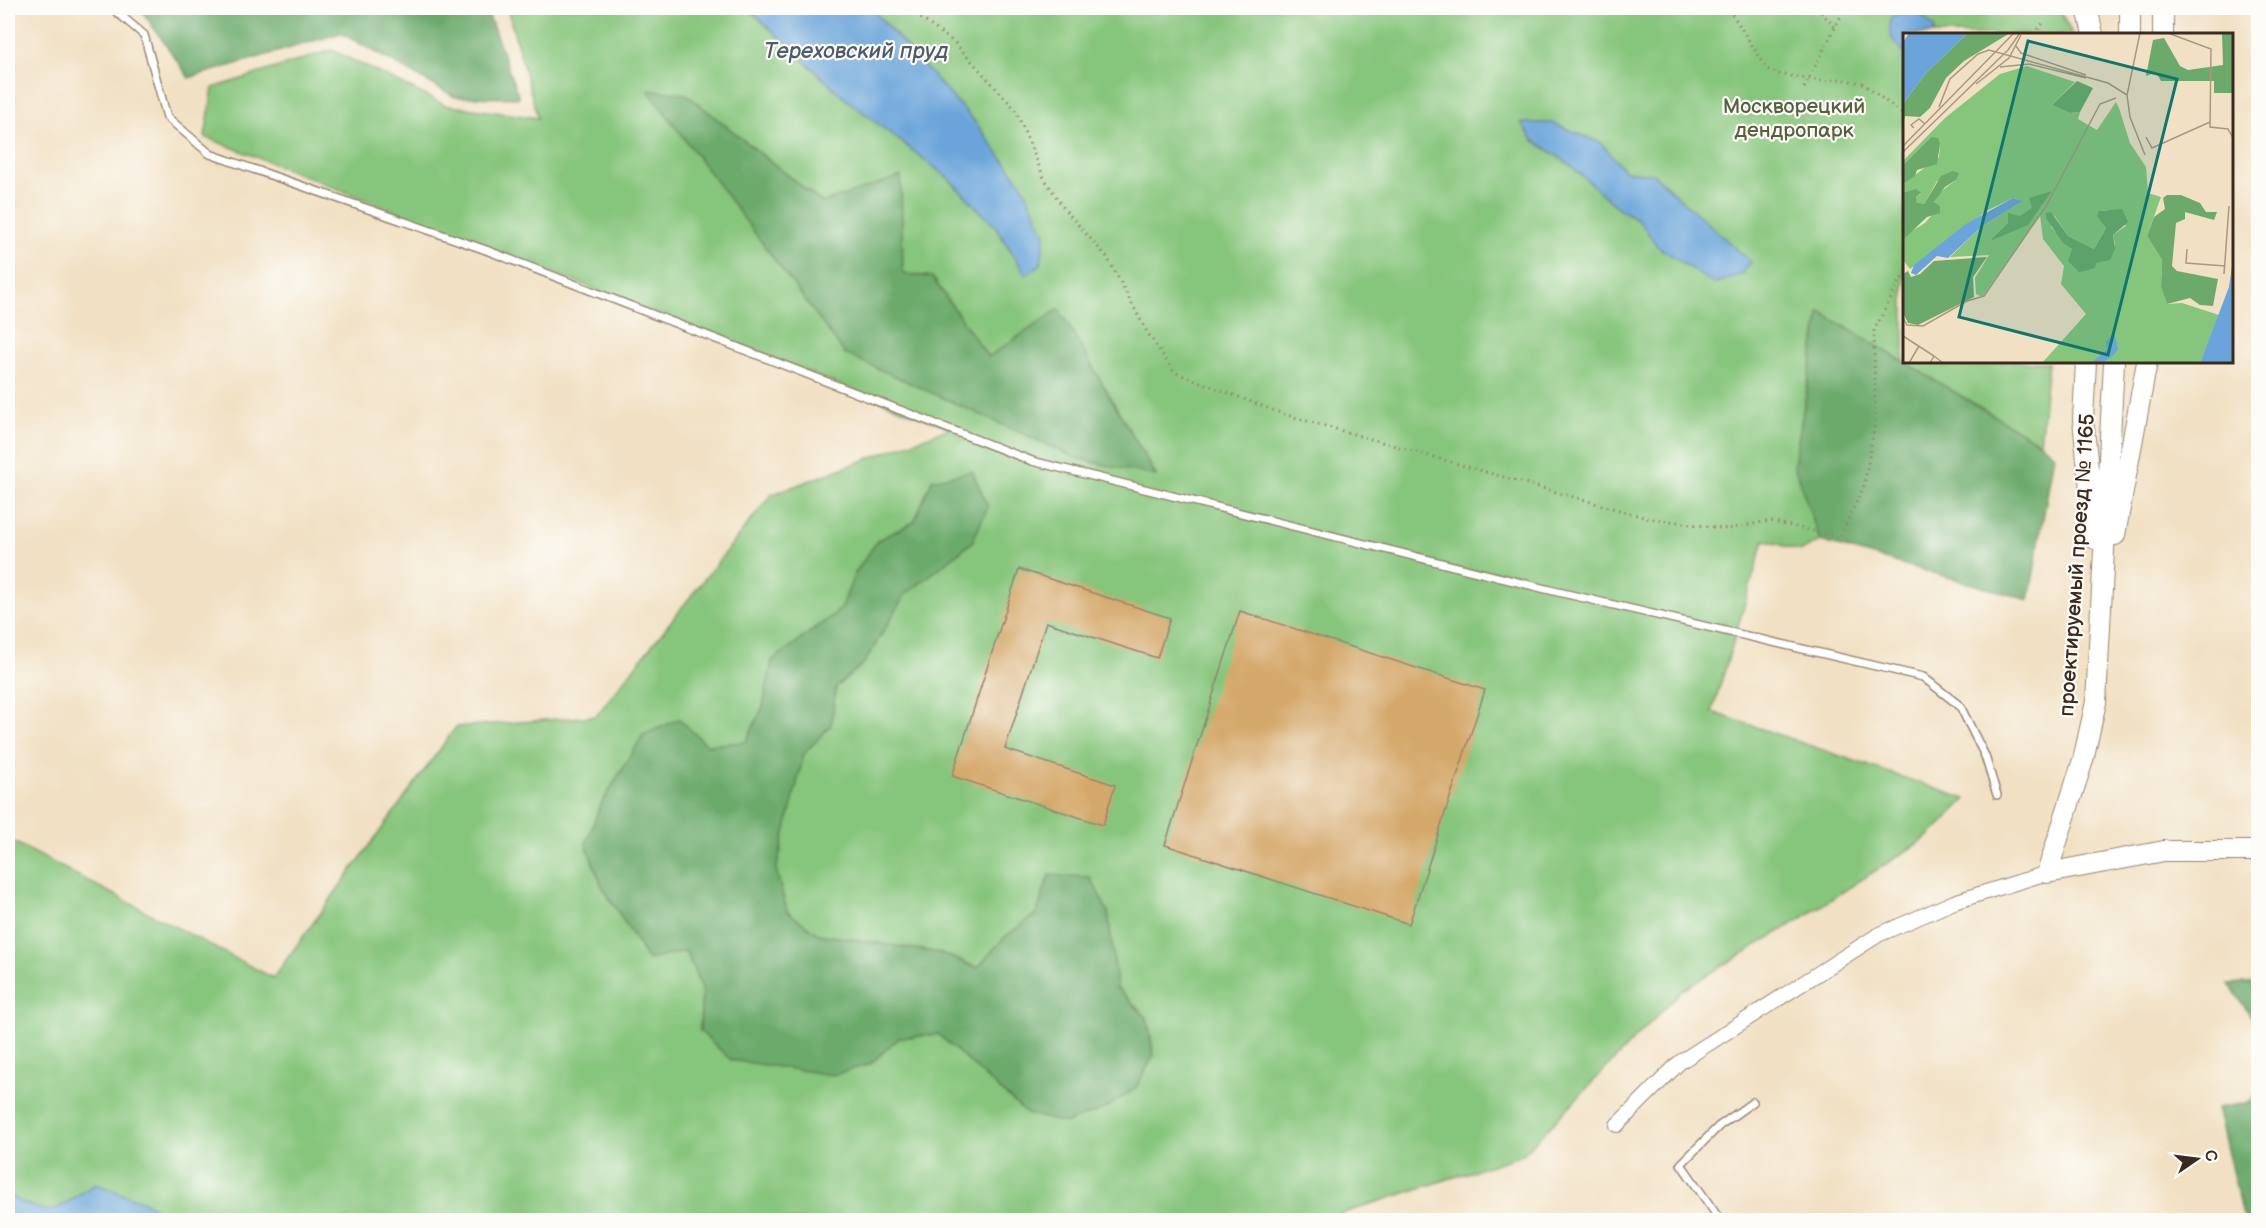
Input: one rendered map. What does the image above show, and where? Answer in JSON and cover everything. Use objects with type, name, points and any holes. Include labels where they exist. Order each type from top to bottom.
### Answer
[{"type":"street","points":[[2087,8],[2093,33]]},
{"type":"street","points":[[2130,8],[2130,33]]},
{"type":"street","points":[[2163,8],[2163,33]]},
{"type":"street","points":[[2086,363],[2083,419],[2101,605]]},
{"type":"street","name":"проектируемый проезд № 1165","points":[[2047,873],[2083,760],[2096,702],[2114,363]]},
{"type":"street","points":[[2101,605],[2147,363]]},
{"type":"street","points":[[1617,1125],[1680,1062],[1878,935],[1954,902],[2047,873],[2164,851],[2259,851]]},
{"type":"lane","points":[[112,8],[144,34],[167,117],[210,154],[486,249],[1032,461],[1554,591],[1923,677],[1960,706],[1985,756],[1997,795]]},
{"type":"lane","points":[[1720,1221],[1681,1164],[1719,1126],[1753,1102]]},
{"type":"path","points":[[906,8],[955,43],[1015,109],[1044,178],[1065,210],[1107,257],[1147,332],[1174,372],[1283,414],[1647,518],[1727,529],[1769,521],[1840,537],[1864,486],[1873,434],[1874,330],[1903,278]]},
{"type":"path","points":[[1724,8],[1729,9],[1767,69],[1779,74],[1809,79],[1840,79],[1862,83],[1903,114]]},
{"type":"path","points":[[1817,8],[1836,28]]},
{"type":"path","points":[[1804,88],[1845,8]]},
{"type":"path","points":[[2035,33],[2045,21]]},
{"type":"green space","points":[[140,8],[486,8],[519,98],[455,97],[341,33],[189,78]]},
{"type":"green space","name":"Москворецкий дендропарк","points":[[507,8],[748,8],[842,96],[947,177],[996,227],[1026,274],[975,122],[871,8],[2059,8],[2072,33],[1903,33],[1903,361],[1820,312],[1794,465],[1820,541],[1801,551],[1764,540],[1712,712],[1966,799],[1928,837],[1794,923],[1682,990],[1522,1155],[1322,1220],[8,1220],[8,839],[273,978],[456,727],[596,716],[771,495],[950,428],[205,137],[213,88],[332,50],[445,105],[538,118]],"holes":[[[686,94],[823,203],[903,274],[932,277],[988,357],[1059,310],[1156,475],[1079,459],[846,354]],[[933,480],[972,542],[905,595],[865,662],[836,687],[831,725],[804,753],[776,870],[787,911],[818,934],[941,953],[978,968],[1005,937],[1037,913],[1049,875],[1108,912],[1117,988],[1147,1017],[1154,1055],[1135,1089],[1102,1110],[1027,1114],[938,1034],[899,1038],[870,1064],[700,1031],[702,989],[686,951],[648,960],[602,886],[586,844],[600,806],[643,735],[707,745],[746,742],[763,707],[772,661],[841,609],[855,573],[878,540],[914,522]]]},
{"type":"green space","points":[[648,90],[686,94],[822,203],[901,176],[903,274],[932,277],[988,357],[1059,309],[1156,476],[1079,459],[845,354]]},
{"type":"green space","points":[[1820,312],[2040,443],[2054,455],[2029,600],[1820,541],[1794,465]]},
{"type":"green space","points":[[1906,363],[2048,363],[2040,443]]},
{"type":"green space","points":[[972,471],[988,507],[972,542],[905,595],[865,662],[836,687],[831,725],[804,754],[776,870],[787,911],[818,934],[941,953],[977,968],[1005,937],[1037,913],[1049,875],[1090,877],[1108,912],[1117,988],[1146,1017],[1154,1055],[1135,1089],[1102,1110],[1066,1123],[1027,1114],[938,1034],[899,1038],[870,1064],[833,1075],[731,1060],[700,1031],[702,989],[686,951],[648,960],[602,886],[586,844],[600,806],[643,735],[679,719],[707,745],[746,742],[763,707],[772,661],[841,609],[855,573],[878,540],[914,522],[932,480]]},
{"type":"green space","points":[[2258,982],[2258,1026],[2229,984]]},
{"type":"green space","points":[[2258,1088],[2258,1220],[2244,1220],[2217,1108],[2252,1102]]},
{"type":"water","name":"Тереховский пруд","points":[[748,8],[871,8],[975,122],[1023,186],[1045,234],[1041,264],[1026,275],[996,227],[947,177],[842,96]]},
{"type":"water","points":[[1904,11],[1918,12],[1934,27],[1934,33],[1903,33],[1903,53],[1890,33],[1891,17]]},
{"type":"water","points":[[1521,123],[1552,123],[1601,143],[1625,171],[1653,174],[1751,262],[1742,274],[1714,284],[1657,246],[1639,220],[1618,208],[1568,163],[1533,140]]},
{"type":"water","points":[[96,1184],[149,1204],[172,1220],[8,1220],[8,1195],[37,1208],[54,1209]]},
{"type":"building","points":[[1019,569],[1170,618],[1157,658],[1046,622],[1005,749],[1115,785],[1103,825],[952,776]]},
{"type":"building","points":[[1240,611],[1485,690],[1409,924],[1165,845]]}]
